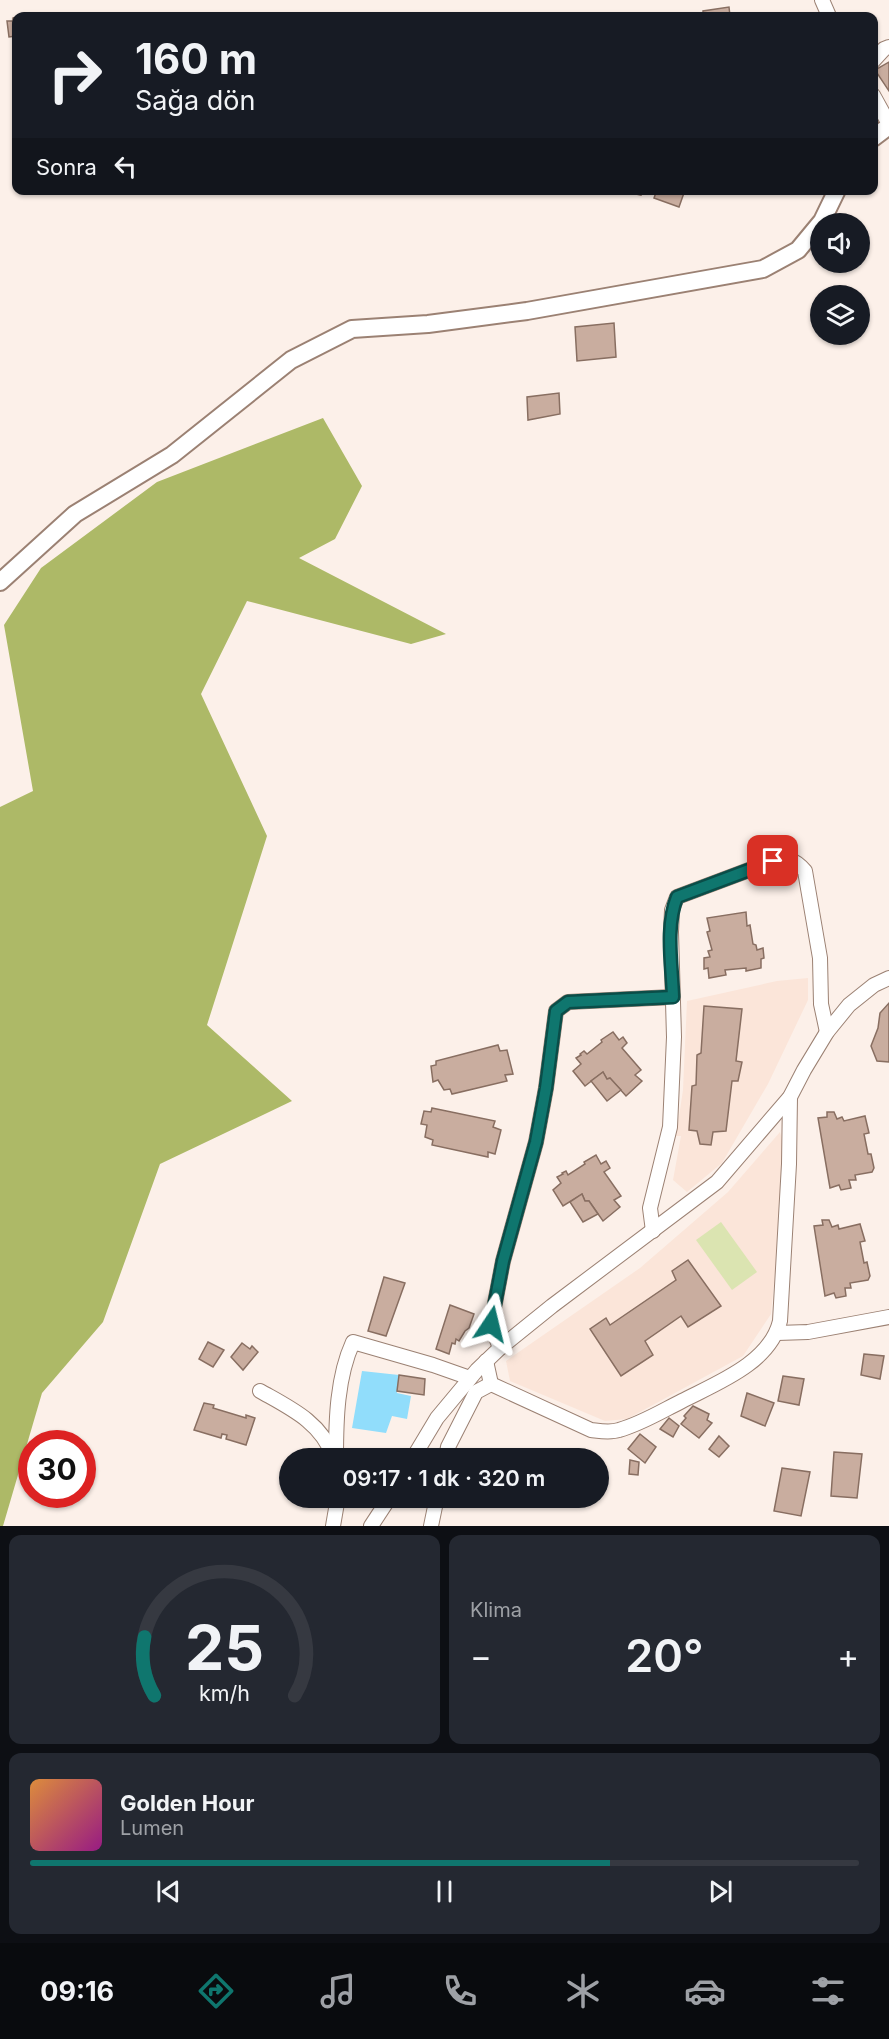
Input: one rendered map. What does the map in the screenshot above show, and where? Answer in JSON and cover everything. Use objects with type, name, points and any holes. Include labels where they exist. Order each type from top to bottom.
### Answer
[{"type":"street","points":[[878,104],[889,125]]},
{"type":"street","points":[[0,582],[75,514],[172,455],[291,360],[352,329],[428,324],[527,311],[763,269],[798,250],[822,221],[835,195]]},
{"type":"street","points":[[653,1231],[650,1208],[670,1127],[674,1037],[671,932],[672,910],[677,897],[773,861],[789,859],[798,863],[805,872],[820,958],[821,1004],[827,1032]]},
{"type":"street","points":[[419,1448],[437,1418],[486,1360],[570,1292],[717,1182],[790,1097],[827,1032],[849,1005],[874,985],[889,978]]},
{"type":"street","points":[[500,1348],[491,1324],[503,1261],[536,1142],[556,1011],[568,1002],[673,997]]},
{"type":"street","points":[[491,1384],[591,1430],[618,1431],[657,1414],[737,1372],[757,1356],[777,1333],[780,1321],[789,1164],[790,1097]]},
{"type":"street","points":[[777,1333],[808,1332],[889,1317]]},
{"type":"street","points":[[335,1448],[336,1424],[345,1360],[353,1342],[470,1378]]},
{"type":"street","points":[[486,1360],[491,1384]]},
{"type":"street","points":[[448,1448],[476,1392],[491,1384]]},
{"type":"street","points":[[260,1391],[308,1419],[328,1441],[331,1448]]},
{"type":"street","points":[[333,1526],[336,1508]]},
{"type":"street","points":[[371,1526],[383,1508]]},
{"type":"street","points":[[431,1526],[435,1508]]},
{"type":"shaded area","points":[[808,978],[808,1000],[768,1084],[722,1163],[687,1192],[673,1180],[681,1136],[676,1136],[683,1090],[687,1001],[777,981]]},
{"type":"shaded area","points":[[780,1132],[786,1155],[771,1314],[743,1356],[627,1419],[605,1421],[510,1381],[506,1361],[640,1268],[728,1192]]},
{"type":"green space","points":[[323,418],[362,486],[335,539],[299,558],[446,634],[411,644],[247,601],[201,694],[267,836],[207,1025],[292,1101],[160,1164],[103,1322],[42,1393],[31,1430],[18,1430],[18,1475],[3,1526],[0,1526],[0,807],[33,791],[4,625],[41,568],[157,482]]},
{"type":"green space","points":[[721,1222],[757,1272],[732,1290],[696,1240]]},
{"type":"water","points":[[362,1371],[399,1375],[397,1393],[411,1396],[407,1419],[392,1416],[386,1433],[352,1428]]},
{"type":"building","points":[[729,7],[730,12],[703,12]]},
{"type":"building","points":[[7,21],[12,21],[12,37],[9,37]]},
{"type":"building","points":[[889,62],[889,91],[878,74],[878,68]]},
{"type":"building","points":[[655,195],[683,195],[679,207],[654,198]]},
{"type":"building","points":[[614,323],[616,357],[577,361],[575,327]]},
{"type":"building","points":[[559,393],[560,414],[528,420],[527,397]]},
{"type":"building","points":[[746,912],[747,926],[750,925],[753,944],[756,945],[757,950],[763,948],[764,958],[761,959],[761,968],[746,971],[746,968],[725,970],[726,975],[709,978],[708,968],[704,969],[704,958],[710,957],[708,951],[712,950],[707,932],[710,931],[707,918]]},
{"type":"building","points":[[889,1003],[889,1062],[877,1061],[871,1046],[878,1028],[880,1013]]},
{"type":"building","points":[[704,1006],[742,1009],[736,1061],[742,1062],[738,1081],[732,1081],[726,1131],[713,1132],[711,1145],[700,1144],[697,1131],[689,1130],[692,1086],[696,1085],[697,1055],[701,1053]]},
{"type":"building","points":[[613,1032],[619,1040],[623,1037],[627,1043],[622,1048],[641,1070],[635,1075],[642,1081],[626,1096],[610,1078],[607,1079],[603,1072],[585,1086],[573,1071],[581,1064],[576,1058],[580,1054],[584,1051],[587,1054]]},
{"type":"building","points":[[498,1045],[500,1051],[507,1050],[513,1074],[505,1075],[507,1081],[452,1094],[450,1089],[444,1090],[438,1080],[433,1082],[431,1066],[436,1065],[436,1061]]},
{"type":"building","points":[[603,1072],[607,1079],[610,1078],[621,1090],[607,1101],[591,1081]]},
{"type":"building","points":[[432,1108],[495,1121],[493,1127],[501,1130],[495,1154],[488,1152],[488,1157],[432,1145],[433,1140],[425,1137],[427,1125],[421,1124],[424,1111],[431,1112]]},
{"type":"building","points":[[827,1112],[834,1112],[837,1119],[842,1117],[844,1121],[865,1116],[869,1133],[864,1134],[868,1154],[871,1154],[874,1168],[872,1172],[855,1175],[856,1180],[849,1180],[851,1188],[841,1190],[839,1185],[830,1188],[818,1118],[827,1117]]},
{"type":"building","points":[[596,1155],[601,1164],[606,1161],[610,1168],[604,1172],[621,1196],[614,1200],[620,1207],[603,1221],[589,1201],[585,1201],[582,1194],[563,1206],[553,1190],[561,1183],[557,1177],[566,1171],[568,1175]]},
{"type":"building","points":[[582,1194],[585,1201],[589,1201],[598,1214],[583,1222],[570,1202]]},
{"type":"building","points":[[822,1220],[829,1220],[832,1227],[838,1225],[839,1229],[860,1224],[865,1241],[860,1242],[864,1263],[867,1262],[870,1276],[868,1280],[850,1283],[851,1288],[845,1288],[846,1296],[836,1298],[834,1293],[825,1296],[814,1226],[823,1225]]},
{"type":"building","points":[[688,1260],[721,1306],[688,1327],[681,1316],[645,1341],[653,1355],[621,1376],[590,1329],[606,1318],[610,1325],[676,1280],[672,1271]]},
{"type":"building","points":[[384,1277],[405,1283],[386,1336],[368,1331]]},
{"type":"building","points":[[450,1305],[474,1314],[469,1328],[459,1341],[456,1339],[455,1344],[452,1343],[449,1354],[436,1349]]},
{"type":"building","points":[[208,1342],[224,1350],[213,1367],[199,1359]]},
{"type":"building","points":[[242,1343],[250,1349],[252,1346],[258,1352],[243,1370],[231,1357]]},
{"type":"building","points":[[864,1354],[884,1356],[880,1379],[861,1375]]},
{"type":"building","points":[[399,1375],[425,1379],[424,1395],[397,1391]]},
{"type":"building","points":[[783,1376],[804,1379],[799,1405],[778,1401]]},
{"type":"building","points":[[747,1393],[774,1403],[765,1426],[741,1416]]},
{"type":"building","points":[[204,1403],[246,1418],[246,1415],[255,1418],[246,1445],[226,1439],[227,1435],[222,1434],[221,1438],[194,1430]]},
{"type":"building","points":[[693,1406],[709,1414],[707,1420],[712,1423],[699,1438],[681,1424],[686,1418],[684,1416]]},
{"type":"building","points":[[669,1418],[679,1426],[673,1437],[660,1429]]},
{"type":"building","points":[[640,1434],[656,1447],[645,1463],[628,1449]]},
{"type":"building","points":[[719,1436],[729,1446],[719,1457],[709,1449]]},
{"type":"building","points":[[834,1452],[862,1454],[857,1498],[831,1496]]},
{"type":"building","points":[[630,1460],[639,1462],[638,1475],[629,1474]]},
{"type":"building","points":[[782,1468],[810,1472],[801,1516],[774,1511]]},
{"type":"route","points":[[491,1324],[503,1261],[536,1142],[556,1011],[568,1002],[673,997],[671,932],[672,910],[677,897],[773,861]]}]
